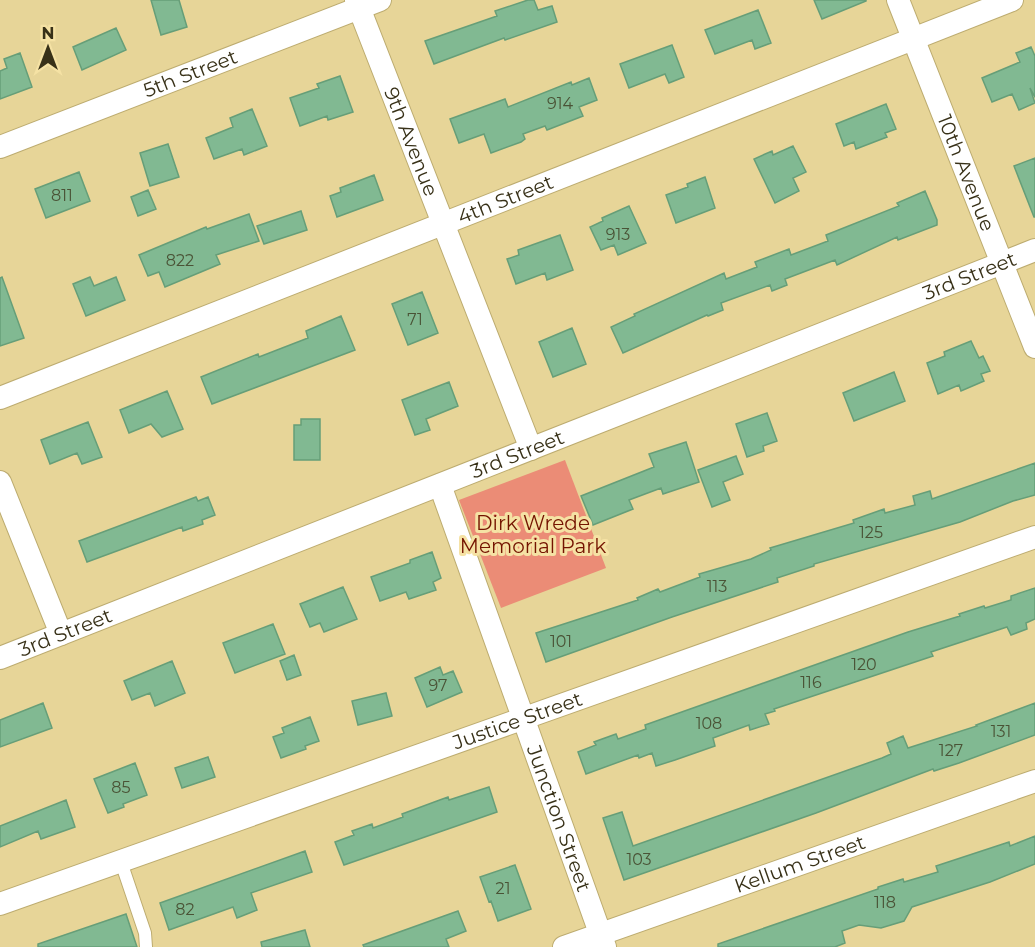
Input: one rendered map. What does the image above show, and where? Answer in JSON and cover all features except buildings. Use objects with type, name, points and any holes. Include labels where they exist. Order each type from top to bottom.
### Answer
[{"type":"street","name":"5th Street","points":[[0,147],[357,4],[380,0]]},
{"type":"street","name":"10th Avenue","points":[[898,0],[1035,347]]},
{"type":"street","name":"4th Street","points":[[0,398],[1012,0]]},
{"type":"street","name":"9th Avenue","points":[[357,4],[531,449]]},
{"type":"street","name":"3rd Street","points":[[0,658],[1035,250]]},
{"type":"street","points":[[0,482],[61,634]]},
{"type":"street","name":"Junction Street","points":[[440,485],[603,941]]},
{"type":"street","name":"Justice Street","points":[[0,904],[1035,537]]},
{"type":"street","name":"Kellum Street","points":[[564,947],[603,941],[1035,781]]},
{"type":"lane","points":[[122,862],[146,933],[146,947]]},
{"type":"green space","name":"Dirk Wrede Memorial Park","points":[[565,460],[606,568],[501,608],[459,500]]}]
